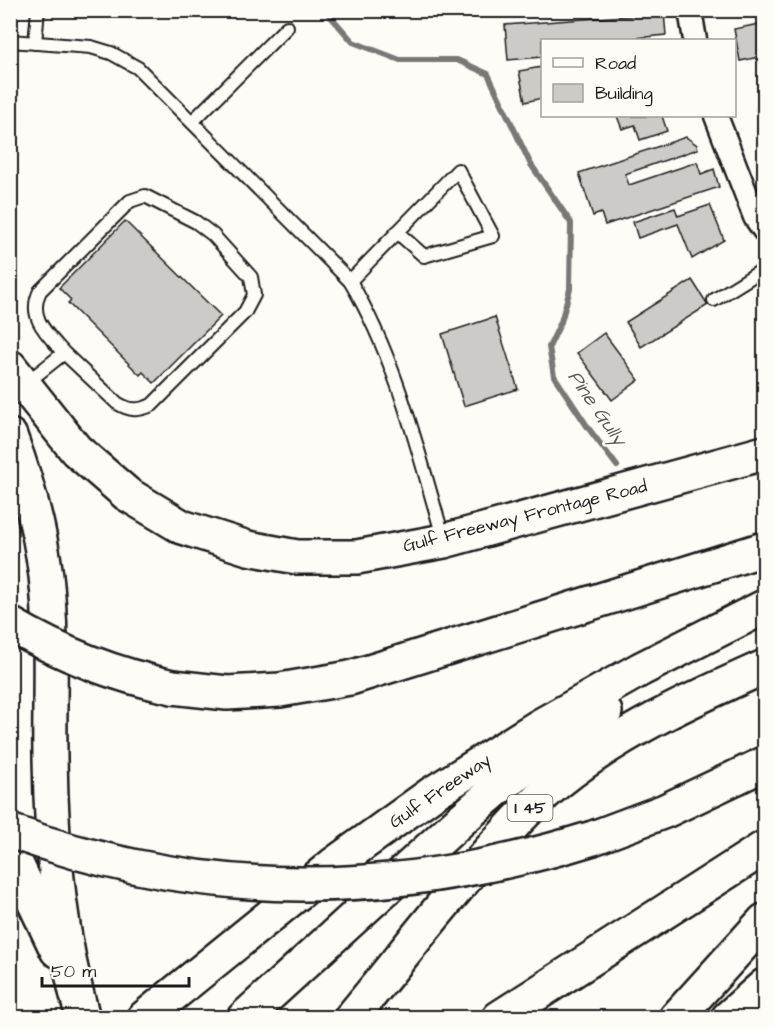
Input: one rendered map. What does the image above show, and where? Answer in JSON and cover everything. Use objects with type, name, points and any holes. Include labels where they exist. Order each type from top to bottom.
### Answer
[{"type":"main road","name":"Gulf Freeway Frontage Road","points":[[17,376],[76,450],[127,494],[182,526],[248,548],[297,557],[357,557],[444,541],[765,453]]},
{"type":"main road","points":[[10,436],[33,503],[46,577],[51,670],[51,814],[59,895],[83,1015]]},
{"type":"main road","points":[[10,624],[76,658],[123,675],[173,687],[227,693],[280,690],[350,678],[765,549]]},
{"type":"main road","name":"Gulf Freeway","points":[[148,1014],[333,865],[433,793],[538,727],[641,669],[765,607]]},
{"type":"main road","points":[[244,1017],[421,855],[504,783],[613,706],[678,666],[765,618]]},
{"type":"main road","name":"I 45","points":[[351,1017],[458,886],[514,822],[558,782],[608,746],[654,719],[765,667]]},
{"type":"main road","points":[[10,831],[85,855],[172,874],[244,882],[363,884],[448,873],[546,853],[666,811],[765,764]]},
{"type":"main road","points":[[499,1017],[765,848]]},
{"type":"main road","points":[[10,850],[59,955],[83,1015]]},
{"type":"main road","points":[[541,1017],[683,901]]},
{"type":"main road","points":[[676,1017],[765,921]]},
{"type":"main road","points":[[728,1017],[762,993]]},
{"type":"street","points":[[690,10],[694,39]]},
{"type":"street","points":[[716,117],[755,217],[765,230]]},
{"type":"lane","points":[[35,43],[38,10]]},
{"type":"lane","points":[[192,122],[287,27]]},
{"type":"lane","points":[[10,41],[91,47],[111,53],[138,68],[350,281],[367,309],[388,356],[444,541]]},
{"type":"lane","points":[[350,281],[458,170],[493,236],[424,256],[398,232]]},
{"type":"lane","points":[[145,196],[155,200],[196,222],[213,236],[251,277],[254,295],[245,312],[152,405],[140,410],[127,409],[117,404],[64,352],[40,326],[36,298],[40,291],[129,201],[137,197],[145,196]]},
{"type":"lane","points":[[714,300],[765,269]]},
{"type":"lane","points":[[17,376],[64,352]]},
{"type":"building","points":[[664,13],[666,35],[625,39],[541,39],[541,57],[508,60],[505,25]]},
{"type":"building","points":[[764,23],[764,56],[740,61],[734,29]]},
{"type":"building","points":[[541,67],[541,98],[525,102],[519,71]]},
{"type":"building","points":[[764,105],[764,130],[756,109]]},
{"type":"building","points":[[617,117],[662,117],[667,131],[640,140],[635,125],[622,129]]},
{"type":"building","points":[[686,137],[697,145],[698,149],[625,174],[629,185],[697,162],[701,174],[714,169],[719,187],[605,225],[601,213],[593,216],[579,173]]},
{"type":"building","points":[[710,205],[724,240],[692,259],[678,224],[638,238],[633,222],[675,208],[678,216]]},
{"type":"building","points":[[125,221],[221,316],[154,383],[143,372],[140,375],[68,303],[71,300],[59,288]]},
{"type":"building","points":[[692,280],[708,305],[641,347],[626,322]]},
{"type":"building","points":[[495,317],[518,389],[464,406],[442,334]]},
{"type":"building","points":[[604,333],[639,380],[612,400],[577,353]]},
{"type":"waterway","name":"Pine Gully","points":[[325,10],[353,42],[400,60],[457,60],[488,74],[530,163],[571,223],[570,289],[561,322],[549,347],[554,376],[617,466]]}]
